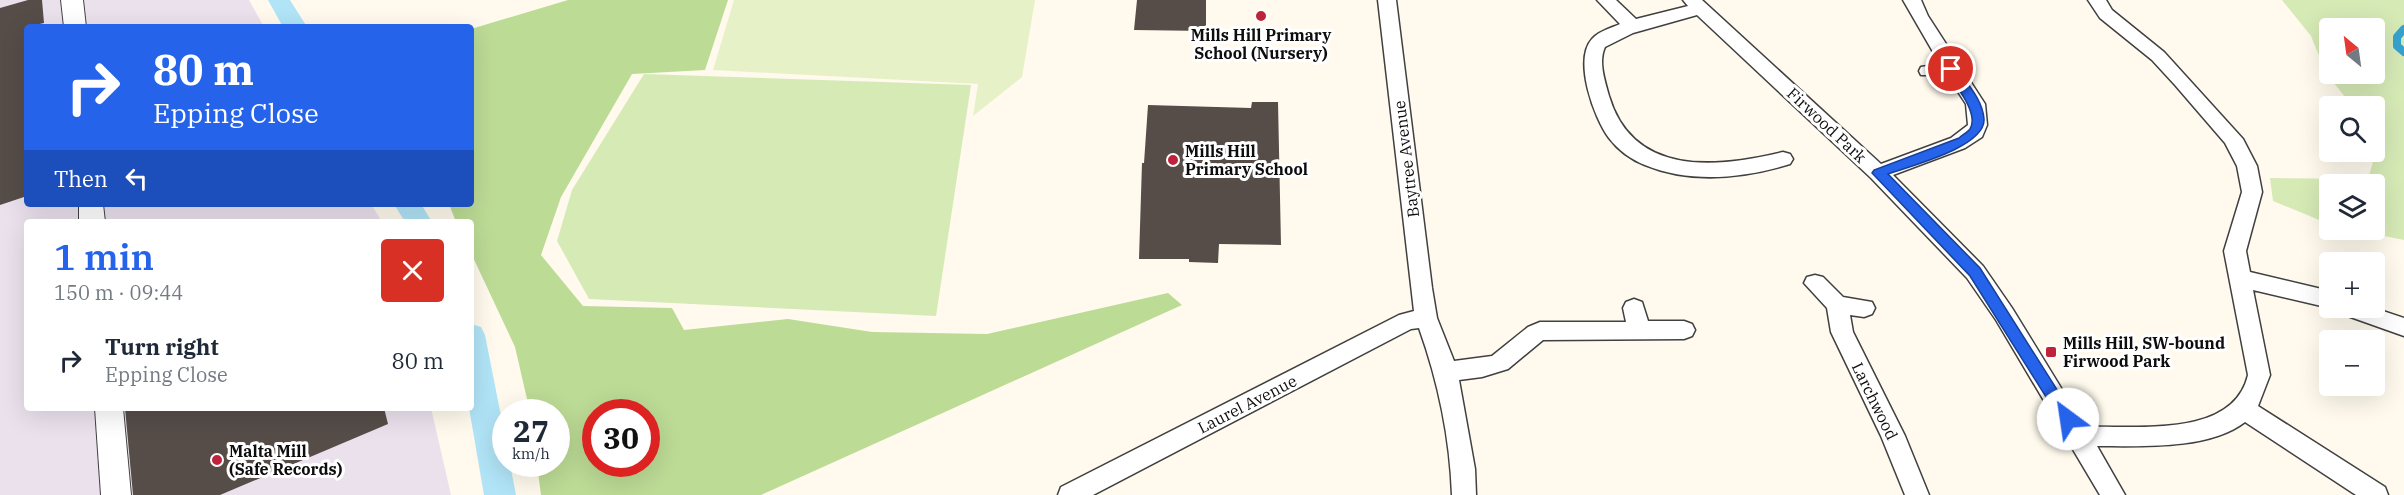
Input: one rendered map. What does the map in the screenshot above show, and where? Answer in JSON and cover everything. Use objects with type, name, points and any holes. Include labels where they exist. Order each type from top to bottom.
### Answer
[{"type":"street","points":[[72,0],[75,24]]},
{"type":"street","name":"Baytree Avenue","points":[[1387,0],[1426,318]]},
{"type":"street","points":[[1606,0],[1633,27]]},
{"type":"street","points":[[1878,173],[1964,141],[1976,130],[1978,120],[1975,104],[1951,69],[1912,0]]},
{"type":"street","points":[[2079,437],[2207,428],[2228,421],[2244,409],[2257,389],[2259,375],[2235,251],[2252,192],[2247,166],[2233,139],[2182,81],[2158,56],[2106,14],[2097,0]]},
{"type":"street","points":[[1696,4],[1604,38],[1598,43],[1592,57],[1594,74],[1611,125],[1624,142],[1656,161],[1721,170],[1761,165],[1783,159]]},
{"type":"street","name":"Firwood Park","points":[[1696,4],[1878,173],[1975,272],[2113,495]]},
{"type":"street","points":[[1928,70],[1951,69]]},
{"type":"street","points":[[2239,278],[2319,297]]},
{"type":"street","points":[[1815,283],[1837,305],[1864,308]]},
{"type":"street","name":"Larchwood","points":[[1837,305],[1842,332],[1893,436],[1917,495]]},
{"type":"street","points":[[1426,318],[1446,371],[1463,469],[1464,495]]},
{"type":"street","name":"Laurel Avenue","points":[[1070,495],[1407,321],[1426,318]]},
{"type":"street","points":[[2378,318],[2404,327]]},
{"type":"street","points":[[1446,371],[1493,366],[1514,354],[1533,334],[1540,331],[1636,319],[1684,330]]},
{"type":"street","points":[[2244,409],[2376,495]]},
{"type":"street","points":[[109,411],[116,495]]},
{"type":"shaded area","points":[[0,0],[249,0],[262,24],[24,24],[24,207],[373,207],[380,219],[24,219],[24,411],[432,411],[451,495],[0,495]]},
{"type":"green space","points":[[568,0],[728,0],[705,70],[632,74],[561,197],[541,255],[583,306],[672,308],[684,330],[788,319],[872,332],[987,334],[1168,293],[1182,305],[761,495],[541,495],[539,477],[570,477],[570,399],[527,399],[515,347],[474,259],[474,219],[455,219],[450,207],[474,207],[474,28]]},
{"type":"green space","points":[[734,0],[1035,0],[1022,77],[973,116],[978,84],[713,70]]},
{"type":"green space","points":[[2282,0],[2404,0],[2404,240],[2385,236],[2385,174],[2369,174],[2373,162],[2385,162],[2385,96],[2344,96],[2335,84],[2385,84],[2385,18],[2319,18],[2319,56],[2311,36]]},
{"type":"green space","points":[[644,74],[971,85],[936,316],[589,299],[557,241],[572,190]]},
{"type":"green space","points":[[2270,178],[2319,178],[2319,220],[2273,201]]},
{"type":"building","points":[[28,0],[42,0],[44,23],[24,24],[24,197],[0,205],[0,8]]},
{"type":"building","points":[[1137,0],[1206,0],[1206,31],[1134,30]]},
{"type":"building","name":"Mills Hill Primary School","points":[[1252,102],[1278,102],[1281,245],[1219,244],[1218,263],[1189,262],[1189,259],[1139,259],[1142,163],[1144,163],[1148,105],[1251,108]]},
{"type":"building","name":"Malta Mill (Safe Records)","points":[[125,411],[385,411],[388,424],[220,495],[133,495]]},
{"type":"waterway","points":[[279,0],[293,24]]},
{"type":"waterway","points":[[2404,29],[2397,37],[2397,46],[2404,52]]},
{"type":"waterway","points":[[409,207],[417,219]]},
{"type":"waterway","points":[[474,352],[500,495]]},
{"type":"place","name":"Mills Hill Primary School (Nursery)","points":[[1261,16]]},
{"type":"place","name":"Mills Hill Primary School","points":[[1173,160]]},
{"type":"place","name":"Mills Hill, SW-bound Firwood Park","points":[[2051,352]]},
{"type":"place","name":"Malta Mill (Safe Records)","points":[[217,460]]},
{"type":"route","points":[[1951,69],[1975,104],[1978,113],[1976,130],[1964,141],[1878,173],[1975,272],[2004,314],[2068,419]]}]
